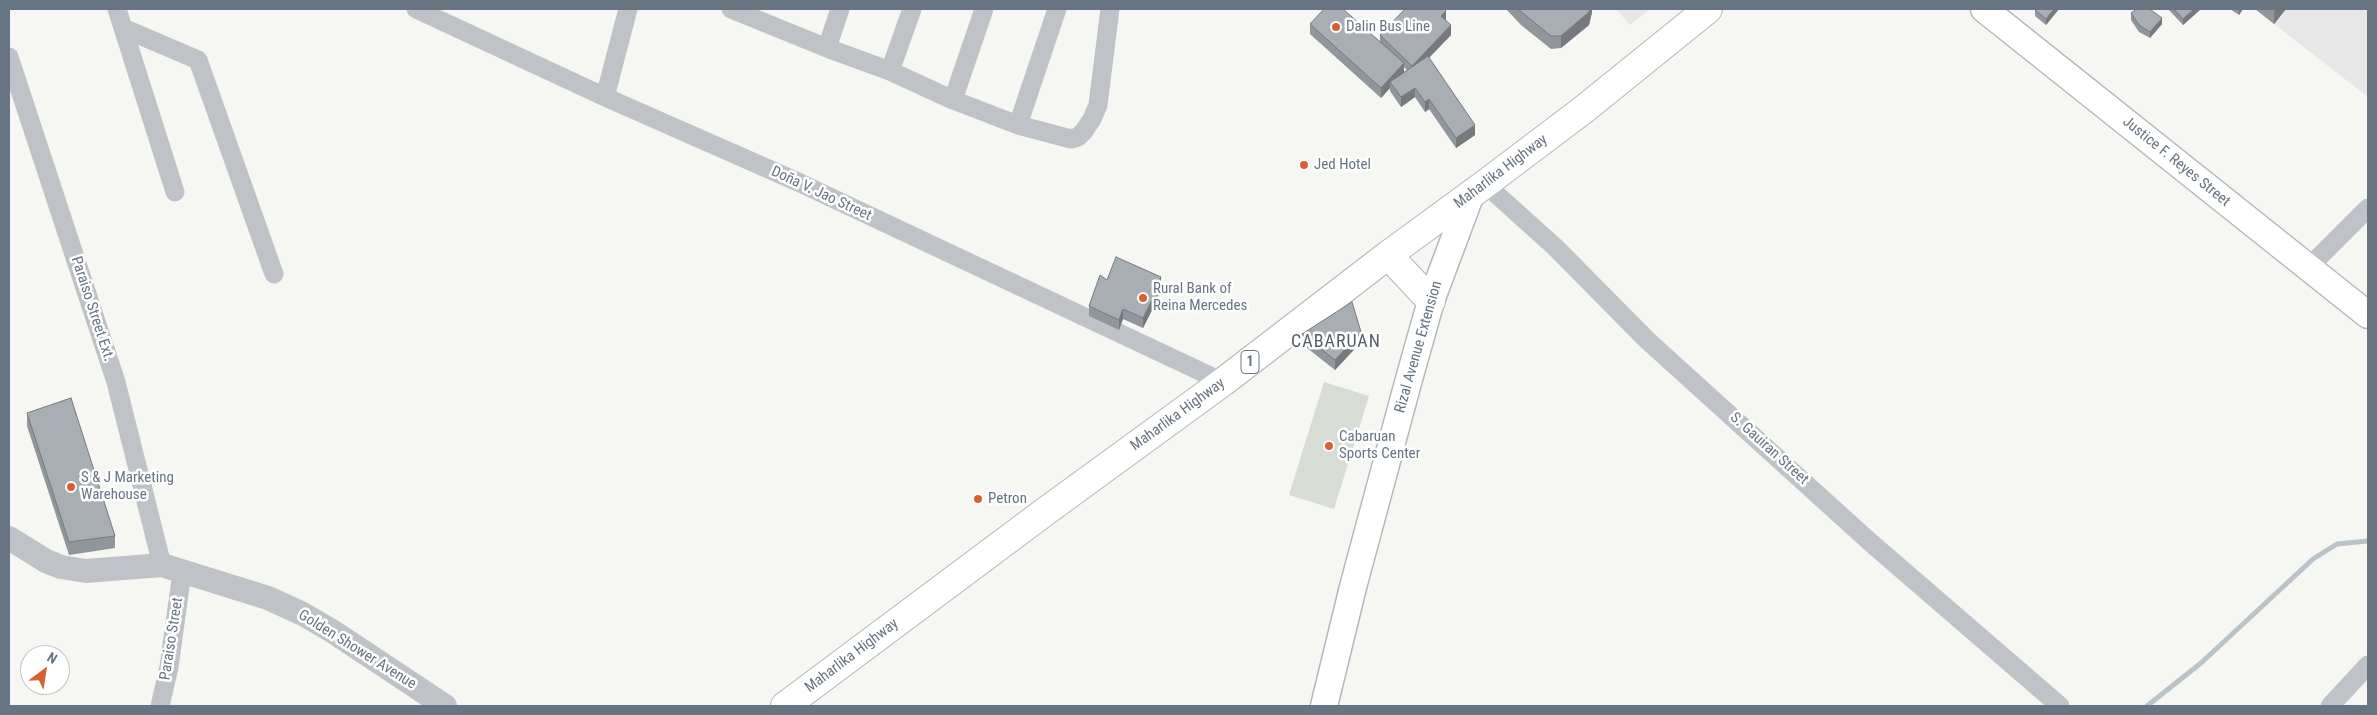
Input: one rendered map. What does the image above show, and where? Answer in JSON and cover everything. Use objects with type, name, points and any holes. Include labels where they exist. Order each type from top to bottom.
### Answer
[{"type":"main road","name":"Maharlika Highway","points":[[785,706],[1223,382],[1388,255],[1583,110],[1708,9]]},
{"type":"main road","name":"Justice F. Reyes Street","points":[[1984,9],[2368,315]]},
{"type":"main road","name":"Rizal Avenue Extension","points":[[1324,706],[1376,498],[1431,301],[1478,189]]},
{"type":"main road","points":[[1388,255],[1431,301]]},
{"type":"street","points":[[116,9],[175,192]]},
{"type":"street","name":"Doña V. Jao Street","points":[[416,9],[605,97],[798,182],[1223,382]]},
{"type":"street","points":[[605,97],[628,9]]},
{"type":"street","points":[[731,9],[766,15],[827,48],[890,71],[953,100],[1018,125],[1071,139],[1078,137],[1084,131],[1092,120],[1098,105],[1110,9]]},
{"type":"street","points":[[827,48],[840,9]]},
{"type":"street","points":[[890,71],[912,9]]},
{"type":"street","points":[[953,100],[984,9]]},
{"type":"street","points":[[1018,125],[1057,9]]},
{"type":"street","points":[[123,28],[198,60],[274,274]]},
{"type":"street","name":"Paraiso Street Ext.","points":[[9,57],[116,382],[172,569]]},
{"type":"street","name":"S. Gauiran Street","points":[[1478,189],[1555,247],[1647,340],[1870,542],[2060,706]]},
{"type":"street","points":[[2309,267],[2368,208]]},
{"type":"street","name":"Golden Shower Avenue","points":[[9,538],[61,568],[86,571],[172,569],[268,598],[303,614],[332,631],[445,706]]},
{"type":"street","name":"Paraiso Street","points":[[160,706],[169,667],[172,569]]},
{"type":"street","points":[[2330,706],[2368,665]]},
{"type":"shaded area","points":[[1616,9],[1650,9],[1630,25]]},
{"type":"shaded area","points":[[2255,9],[2368,9],[2368,97],[2300,44]]},
{"type":"shaded area","name":"Cabaruan Sports Center","points":[[1324,382],[1369,396],[1334,509],[1289,495]]},
{"type":"building","points":[[1324,9],[1343,9],[1404,63],[1381,88],[1310,24]]},
{"type":"building","points":[[1405,9],[1444,9],[1446,11],[1441,16],[1451,25],[1412,66],[1380,35]]},
{"type":"building","points":[[1518,9],[1590,9],[1589,12],[1561,36],[1551,36]]},
{"type":"building","points":[[2035,9],[2054,9],[2046,19]]},
{"type":"building","points":[[2137,9],[2150,9],[2162,18],[2150,32],[2139,25],[2131,13]]},
{"type":"building","points":[[2174,9],[2194,9],[2183,19]]},
{"type":"building","points":[[1428,56],[1475,125],[1456,138],[1429,99],[1425,102],[1415,88],[1401,97],[1390,82]]},
{"type":"building","points":[[1116,257],[1161,277],[1157,290],[1143,318],[1123,309],[1119,320],[1089,306],[1100,275],[1107,280]]},
{"type":"building","points":[[1352,302],[1361,332],[1335,360],[1302,334]]},
{"type":"building","name":"S & J Marketing Warehouse","points":[[71,398],[115,536],[69,542],[27,413]]},
{"type":"waterway","points":[[2147,706],[2201,663],[2313,559],[2337,544],[2368,541]]},
{"type":"place","name":"Dalin Bus Line","points":[[1336,27]]},
{"type":"place","name":"Jed Hotel","points":[[1304,165]]},
{"type":"place","name":"Rural Bank of Reina Mercedes","points":[[1143,298]]},
{"type":"place","name":"Cabaruan Sports Center","points":[[1329,446]]},
{"type":"place","name":"S & J Marketing Warehouse","points":[[71,487]]},
{"type":"place","name":"Petron","points":[[978,499]]},
{"type":"district","name":"CABARUAN","points":[[1336,342]]}]
